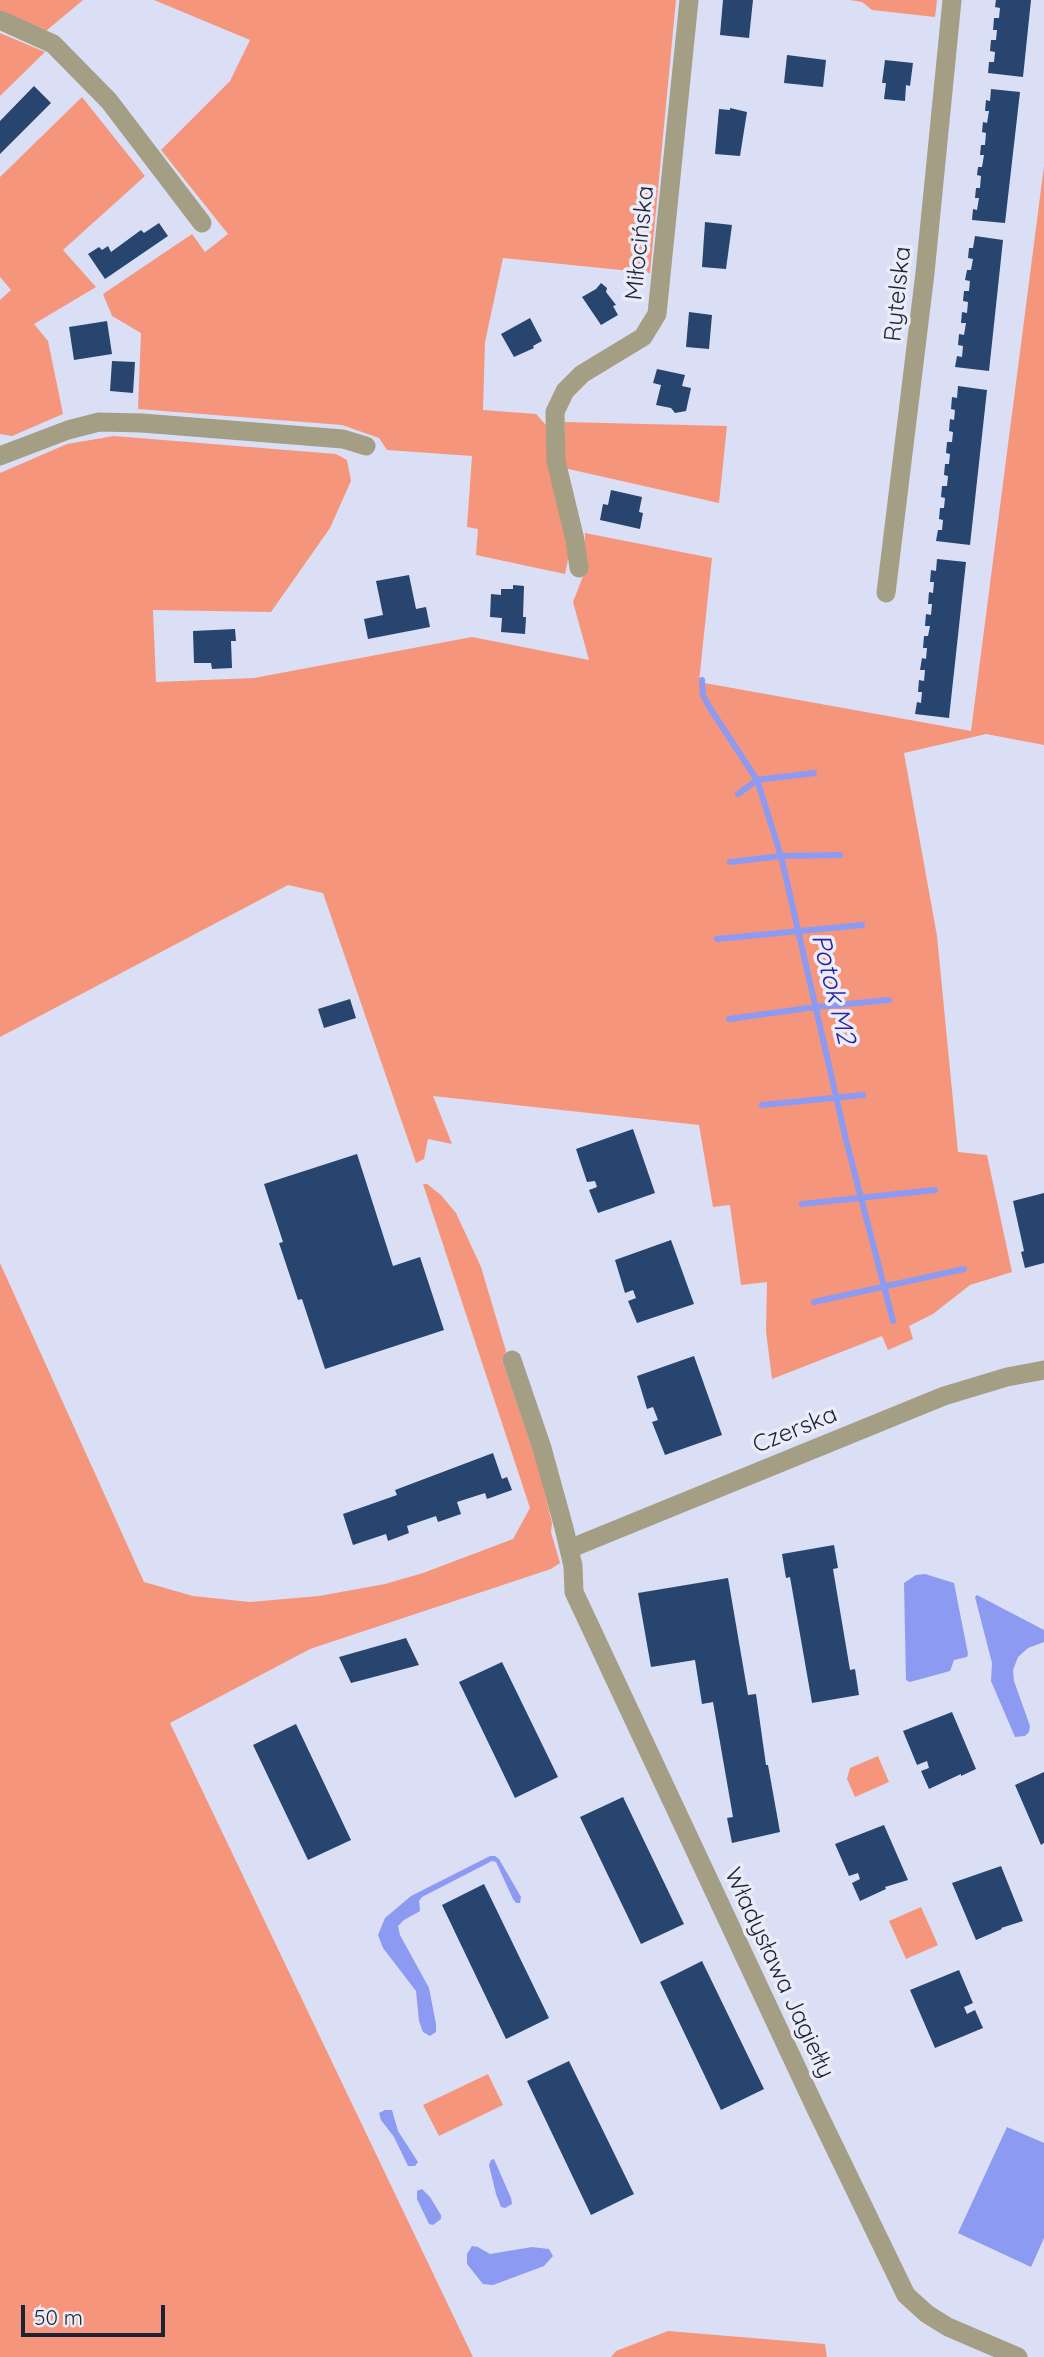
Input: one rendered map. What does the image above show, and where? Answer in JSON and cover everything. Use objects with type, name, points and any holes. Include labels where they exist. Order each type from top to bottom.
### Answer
[{"type":"street","name":"Miłocińska","points":[[579,568],[556,461],[555,412],[565,391],[582,374],[643,337],[657,314],[689,0]]},
{"type":"street","name":"Rytelska","points":[[886,593],[925,273],[952,0]]},
{"type":"street","points":[[0,20],[53,44],[109,101],[202,223]]},
{"type":"street","points":[[0,456],[68,429],[99,422],[343,439],[366,446]]},
{"type":"street","name":"Władysława Jagiełły","points":[[512,1360],[542,1448],[569,1549],[574,1592],[906,2295],[948,2327],[1018,2357]]},
{"type":"street","name":"Czerska","points":[[569,1549],[944,1396],[1007,1377],[1044,1370]]},
{"type":"shaded area","points":[[0,0],[83,0],[46,31],[0,12]]},
{"type":"shaded area","points":[[154,0],[676,0],[650,273],[503,258],[485,342],[483,410],[536,414],[546,425],[569,555],[565,574],[476,555],[478,529],[467,527],[472,456],[387,450],[379,438],[342,425],[138,409],[141,333],[112,316],[103,294],[192,234],[205,252],[228,234],[161,150],[230,81],[250,40]]},
{"type":"shaded area","points":[[850,0],[937,0],[935,17],[872,10],[862,2]]},
{"type":"shaded area","points":[[0,33],[45,52],[0,96]]},
{"type":"shaded area","points":[[82,97],[145,176],[63,250],[96,287],[34,324],[48,341],[63,414],[12,436],[0,434],[0,300],[11,290],[0,277],[0,177]]},
{"type":"shaded area","points":[[1044,166],[1044,745],[986,734],[904,753],[937,936],[958,1152],[987,1155],[1012,1272],[970,1285],[933,1314],[909,1326],[913,1339],[888,1350],[882,1336],[772,1379],[766,1331],[767,1282],[741,1285],[730,1205],[713,1207],[699,1125],[433,1096],[452,1144],[428,1139],[424,1159],[416,1163],[323,893],[288,885],[0,1037],[0,473],[67,444],[114,436],[336,454],[347,460],[351,481],[330,528],[271,612],[153,610],[156,682],[254,678],[472,637],[589,660],[573,602],[585,571],[585,533],[712,558],[699,682],[971,731]]},
{"type":"shaded area","points":[[565,422],[727,426],[719,503],[564,468]]},
{"type":"shaded area","points":[[423,1184],[441,1195],[456,1213],[481,1267],[506,1351],[502,1360],[537,1462],[560,1563],[551,1569],[310,1649],[170,1723],[473,2357],[0,2357],[0,1263],[144,1582],[193,1596],[250,1602],[319,1596],[385,1584],[423,1573],[513,1539],[530,1508]]},
{"type":"shaded area","points":[[878,1756],[889,1782],[855,1797],[847,1779],[850,1768]]},
{"type":"shaded area","points":[[921,1907],[938,1945],[906,1959],[889,1921]]},
{"type":"shaded area","points":[[488,2074],[503,2105],[439,2136],[423,2105]]},
{"type":"shaded area","points":[[668,2331],[825,2344],[827,2357],[611,2357],[616,2351]]},
{"type":"water","points":[[925,1574],[954,1583],[968,1654],[967,1657],[954,1660],[950,1671],[910,1682],[906,1680],[904,1583],[916,1575]]},
{"type":"water","points":[[977,1595],[1044,1630],[1044,1642],[1028,1648],[1018,1657],[1013,1670],[1014,1681],[1030,1726],[1025,1736],[1015,1737],[991,1681],[992,1663],[975,1597]]},
{"type":"water","points":[[490,1856],[499,1859],[521,1897],[520,1903],[513,1899],[496,1862],[492,1861],[422,1897],[419,1901],[420,1911],[398,1926],[400,1935],[429,1988],[436,2024],[436,2032],[430,2036],[423,2032],[419,2021],[416,1991],[383,1948],[378,1935],[385,1918],[411,1896]]},
{"type":"water","points":[[392,2110],[398,2131],[418,2162],[415,2166],[408,2166],[394,2137],[381,2120],[379,2113]]},
{"type":"water","points":[[1007,2127],[1044,2143],[1044,2238],[1031,2267],[958,2233]]},
{"type":"water","points":[[494,2159],[511,2198],[512,2204],[505,2208],[501,2207],[496,2194],[489,2165]]},
{"type":"water","points":[[422,2189],[441,2215],[441,2219],[433,2225],[429,2224],[417,2199],[417,2191]]},
{"type":"water","points":[[472,2246],[490,2254],[532,2247],[549,2249],[553,2256],[544,2266],[493,2285],[483,2284],[467,2264],[467,2254]]},
{"type":"building","points":[[723,0],[753,0],[749,38],[720,35]]},
{"type":"building","points":[[996,0],[1031,0],[1023,77],[988,73],[989,62],[994,62],[995,52],[990,51],[991,40],[996,40],[994,18],[999,18],[1000,8],[995,7]]},
{"type":"building","points":[[787,55],[826,60],[823,87],[784,83]]},
{"type":"building","points":[[885,60],[913,63],[910,86],[906,85],[905,101],[884,99],[886,83],[882,83]]},
{"type":"building","points":[[34,86],[51,103],[0,154],[0,121]]},
{"type":"building","points":[[991,89],[1020,92],[1005,223],[972,220],[973,209],[977,210],[979,198],[975,198],[976,188],[980,188],[981,176],[977,175],[984,155],[980,155],[981,145],[985,145],[983,122],[987,123],[989,111],[985,111],[986,100],[990,101]]},
{"type":"building","points":[[730,108],[747,112],[740,156],[715,154],[719,109]]},
{"type":"building","points":[[705,222],[732,225],[726,269],[702,267]]},
{"type":"building","points":[[159,223],[168,236],[105,279],[88,254],[99,247],[102,250],[108,246],[111,252],[141,230],[144,233]]},
{"type":"building","points":[[975,236],[1003,240],[989,371],[955,367],[957,356],[962,357],[963,346],[958,345],[959,334],[964,335],[966,323],[961,323],[962,312],[967,313],[968,302],[963,301],[964,291],[969,291],[970,281],[965,280],[967,270],[971,270],[973,259],[968,258],[969,248],[973,248]]},
{"type":"building","points":[[601,283],[607,288],[606,292],[616,305],[613,306],[618,315],[601,325],[582,297]]},
{"type":"building","points":[[689,312],[712,315],[709,349],[686,347]]},
{"type":"building","points":[[530,318],[542,341],[533,346],[534,348],[514,357],[501,334]]},
{"type":"building","points":[[107,321],[112,354],[74,360],[69,327]]},
{"type":"building","points":[[112,361],[135,362],[133,393],[110,391]]},
{"type":"building","points":[[657,369],[685,375],[682,386],[691,388],[686,411],[675,413],[671,408],[656,405],[661,385],[653,383]]},
{"type":"building","points":[[958,386],[987,390],[970,545],[936,541],[938,530],[942,530],[940,508],[944,508],[945,498],[941,497],[942,486],[947,486],[945,464],[949,464],[950,454],[946,453],[947,442],[952,442],[950,419],[954,420],[955,410],[951,409],[952,397],[957,398]]},
{"type":"building","points":[[611,490],[642,497],[640,529],[600,520],[603,504],[608,505]]},
{"type":"building","points":[[937,559],[966,562],[949,718],[915,714],[917,702],[921,703],[919,680],[924,681],[925,670],[920,670],[922,658],[926,659],[924,636],[928,636],[930,626],[925,626],[926,614],[931,615],[929,592],[933,593],[934,582],[930,582],[931,570],[936,571]]},
{"type":"building","points":[[409,575],[416,609],[426,607],[430,627],[368,639],[364,619],[383,615],[376,581]]},
{"type":"building","points":[[513,585],[524,586],[525,634],[501,632],[502,618],[490,617],[491,594],[501,595],[501,589],[513,589]]},
{"type":"building","points":[[235,629],[236,641],[231,641],[232,668],[212,669],[211,663],[194,663],[193,631]]},
{"type":"building","points":[[350,999],[356,1018],[324,1028],[318,1009]]},
{"type":"building","points":[[633,1129],[655,1193],[598,1213],[589,1190],[597,1187],[595,1181],[587,1182],[576,1149]]},
{"type":"building","points":[[357,1154],[393,1266],[420,1257],[444,1330],[325,1369],[302,1299],[298,1300],[279,1243],[283,1242],[264,1184]]},
{"type":"building","points":[[1044,1193],[1044,1263],[1025,1268],[1013,1201]]},
{"type":"building","points":[[671,1240],[694,1304],[637,1323],[628,1301],[636,1298],[633,1290],[625,1293],[615,1260]]},
{"type":"building","points":[[694,1356],[722,1435],[665,1455],[652,1422],[658,1420],[653,1407],[647,1409],[637,1376]]},
{"type":"building","points":[[493,1453],[502,1479],[507,1477],[512,1490],[487,1499],[485,1493],[457,1502],[461,1514],[438,1522],[436,1516],[407,1526],[409,1533],[388,1541],[386,1534],[353,1545],[343,1514],[397,1495],[395,1490]]},
{"type":"building","points":[[834,1545],[838,1568],[833,1569],[850,1670],[855,1669],[859,1695],[812,1703],[790,1577],[786,1578],[782,1554]]},
{"type":"building","points":[[728,1578],[748,1695],[756,1694],[766,1765],[780,1832],[732,1843],[727,1818],[733,1817],[713,1702],[702,1704],[695,1660],[651,1667],[638,1593]]},
{"type":"building","points":[[406,1638],[419,1665],[351,1683],[339,1657]]},
{"type":"building","points":[[502,1662],[558,1777],[515,1798],[459,1682]]},
{"type":"building","points":[[952,1712],[976,1769],[929,1789],[921,1771],[929,1768],[927,1761],[917,1765],[903,1731]]},
{"type":"building","points":[[296,1724],[351,1840],[308,1860],[253,1745]]},
{"type":"building","points":[[1044,1772],[1044,1843],[1041,1845],[1015,1785]]},
{"type":"building","points":[[623,1797],[684,1924],[641,1944],[580,1817]]},
{"type":"building","points":[[884,1825],[908,1880],[885,1887],[886,1889],[860,1901],[852,1883],[860,1879],[858,1873],[849,1876],[835,1844]]},
{"type":"building","points":[[1001,1866],[1023,1921],[976,1940],[952,1883]]},
{"type":"building","points":[[484,1884],[549,2018],[506,2039],[442,1905]]},
{"type":"building","points":[[702,1961],[764,2089],[721,2110],[660,1982]]},
{"type":"building","points":[[959,1970],[973,2003],[964,2007],[967,2014],[975,2010],[983,2028],[935,2048],[910,1990]]},
{"type":"building","points":[[569,2061],[634,2194],[591,2215],[527,2081]]},
{"type":"waterway","name":"Potok M2","points":[[702,680],[703,695],[708,705],[757,780],[781,856],[846,1140],[893,1321]]},
{"type":"waterway","points":[[738,794],[757,780],[814,773]]},
{"type":"waterway","name":"Potok M2","points":[[730,862],[781,856],[840,855]]},
{"type":"waterway","points":[[717,939],[862,925]]},
{"type":"waterway","points":[[729,1019],[889,1000]]},
{"type":"waterway","points":[[762,1105],[863,1095]]},
{"type":"waterway","points":[[802,1204],[935,1190]]},
{"type":"waterway","points":[[814,1302],[964,1269]]}]
